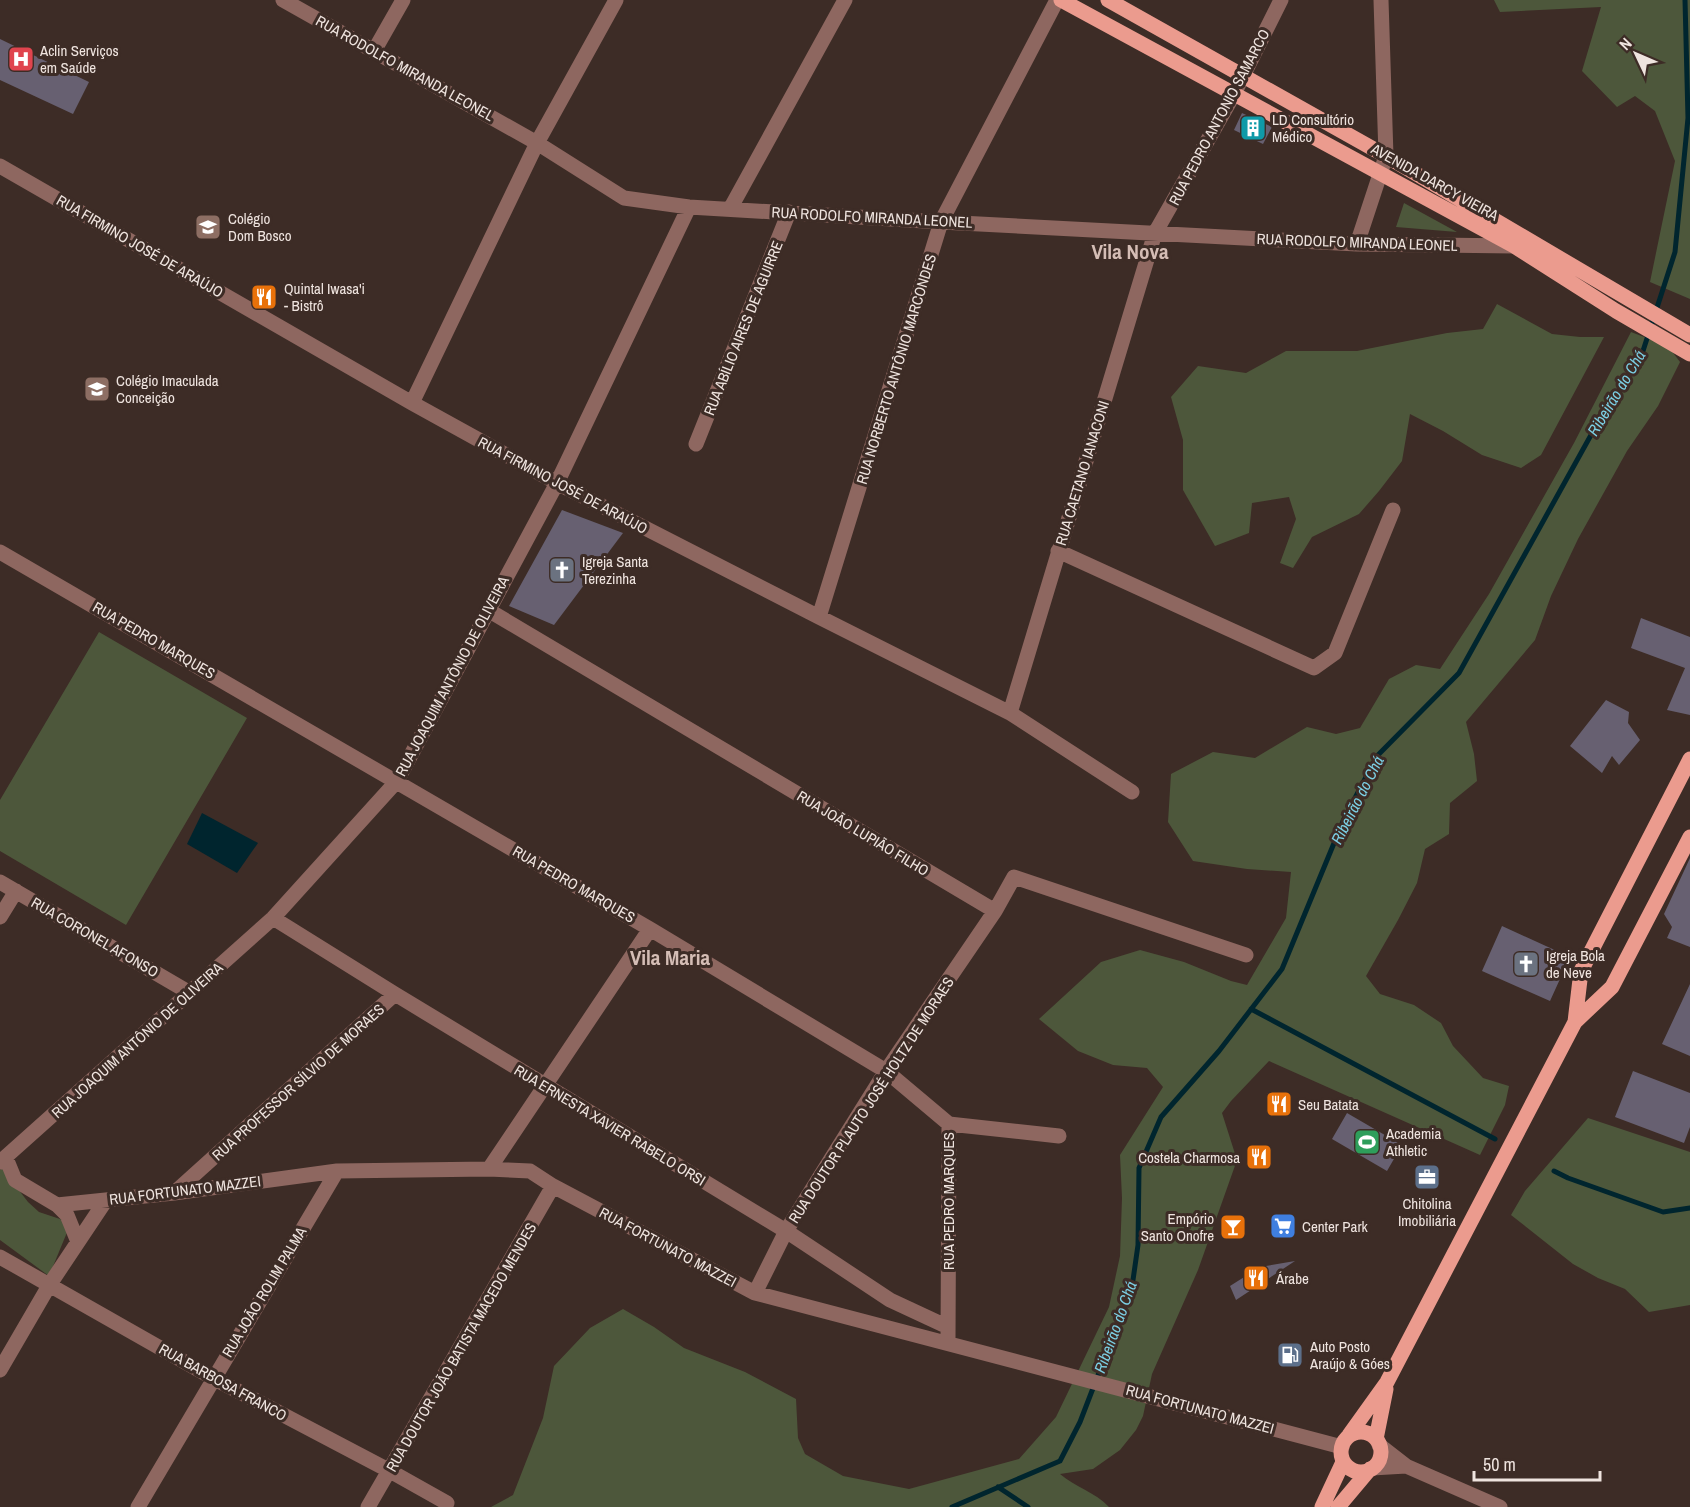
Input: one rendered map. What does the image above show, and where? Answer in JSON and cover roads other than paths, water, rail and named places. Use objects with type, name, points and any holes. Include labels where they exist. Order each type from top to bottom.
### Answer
[{"type":"main road","name":"AVENIDA DARCY VIEIRA","points":[[1059,0],[1514,246],[1616,311],[1687,352]]},
{"type":"main road","name":"AVENIDA DARCY VIEIRA","points":[[1108,0],[1386,156],[1690,335]]},
{"type":"main road","points":[[1575,1022],[1581,971],[1690,759]]},
{"type":"main road","points":[[1322,1507],[1345,1448],[1387,1382],[1575,1022],[1612,987],[1690,837]]},
{"type":"main road","points":[[1338,1507],[1380,1457],[1378,1442],[1387,1382]]},
{"type":"main road","points":[[1345,1448],[1365,1432],[1378,1442]]},
{"type":"main road","points":[[1345,1448],[1353,1470],[1360,1472],[1371,1469]]},
{"type":"street","name":"RUA RODOLFO MIRANDA LEONEL","points":[[284,0],[537,143],[624,198],[689,207],[941,222],[1357,244],[1514,246]]},
{"type":"street","points":[[374,51],[403,0]]},
{"type":"street","points":[[412,403],[537,143],[616,0]]},
{"type":"street","points":[[730,209],[845,0]]},
{"type":"street","name":"RUA NORBERTO ANTÔNIO MARCONDES","points":[[819,617],[941,222],[1059,0]]},
{"type":"street","name":"RUA PEDRO ANTONIO SAMARCO","points":[[1155,233],[1234,94],[1281,0]]},
{"type":"street","points":[[1357,244],[1386,156],[1381,0]]},
{"type":"street","name":"RUA FIRMINO JOSÉ DE ARAÚJO","points":[[0,166],[412,403],[557,483],[1010,713],[1132,792]]},
{"type":"street","name":"RUA JOAQUIM ANTÔNIO DE OLIVEIRA","points":[[3,1160],[273,918],[397,780],[557,483],[689,207]]},
{"type":"street","name":"RUA ABÍLIO AIRES DE AGUIRRE","points":[[696,444],[789,212]]},
{"type":"street","name":"RUA CAETANO IANACONI","points":[[1010,713],[1155,233]]},
{"type":"street","points":[[1058,551],[1314,668],[1335,653],[1393,510]]},
{"type":"street","name":"RUA PEDRO MARQUES","points":[[0,552],[397,780],[886,1071],[949,1124],[948,1335]]},
{"type":"street","name":"RUA JOÃO LUPIÃO FILHO","points":[[488,610],[995,911]]},
{"type":"street","points":[[995,911],[1014,877],[1246,956]]},
{"type":"street","name":"RUA CORONEL AFONSO","points":[[0,882],[190,993]]},
{"type":"street","points":[[0,917],[16,891]]},
{"type":"street","name":"RUA DOUTOR PLAUTO JOSÉ HOLTZ DE MORAES","points":[[755,1293],[786,1231],[886,1071],[995,911]]},
{"type":"street","name":"RUA ERNESTA XAVIER RABELO ORSI","points":[[273,918],[786,1231],[890,1300],[948,1335]]},
{"type":"street","points":[[489,1169],[650,929]]},
{"type":"street","name":"RUA PROFESSOR SÍLVIO DE MORAES","points":[[174,1193],[395,994]]},
{"type":"street","points":[[949,1124],[1059,1137]]},
{"type":"street","points":[[3,1160],[15,1180],[57,1204],[67,1215],[78,1242]]},
{"type":"street","name":"RUA FORTUNATO MAZZEI","points":[[57,1204],[174,1193],[337,1171],[489,1169],[530,1171],[553,1186],[755,1293],[948,1335],[1070,1375],[1345,1448]]},
{"type":"street","name":"RUA JOÃO ROLIM PALMA","points":[[138,1507],[337,1171]]},
{"type":"street","name":"RUA DOUTOR JOÃO BATISTA MACEDO MENDES","points":[[368,1507],[553,1186]]},
{"type":"street","points":[[0,1370],[50,1284],[106,1200]]},
{"type":"street","name":"RUA BARBOSA FRANCO","points":[[0,1257],[213,1378],[447,1503]]},
{"type":"street","points":[[1378,1442],[1406,1466],[1500,1507]]},
{"type":"street","points":[[1371,1469],[1406,1466]]},
{"type":"water","points":[[202,813],[258,843],[237,873],[187,844]]},
{"type":"waterway","name":"Ribeirão do Chá","points":[[952,1507],[1060,1461],[1080,1422],[1132,1287],[1138,1245],[1139,1168],[1161,1117],[1219,1051],[1282,969],[1344,819],[1377,756],[1459,673],[1591,435],[1642,354],[1675,252],[1688,118],[1685,0]]},
{"type":"waterway","points":[[1251,1009],[1495,1139]]},
{"type":"waterway","points":[[1554,1171],[1663,1212],[1690,1208]]},
{"type":"waterway","points":[[998,1487],[1028,1507]]},
{"type":"place","name":"Aclin Serviços em Saúde","points":[[21,59]]},
{"type":"place","name":"LD Consultório Médico","points":[[1253,128]]},
{"type":"place","name":"Colégio Dom Bosco","points":[[208,227]]},
{"type":"place","name":"Quintal Iwasa'i - Bistrô","points":[[264,297]]},
{"type":"place","name":"Colégio Imaculada Conceição","points":[[97,389]]},
{"type":"place","name":"Igreja Santa Terezinha","points":[[562,570]]},
{"type":"place","name":"Igreja Bola de Neve","points":[[1526,964]]},
{"type":"place","name":"Seu Batata","points":[[1279,1104]]},
{"type":"place","name":"Academia Athletic","points":[[1367,1142]]},
{"type":"place","name":"Costela Charmosa","points":[[1259,1157]]},
{"type":"place","name":"Chitolina Imobiliária","points":[[1427,1177]]},
{"type":"place","name":"Center Park","points":[[1283,1226]]},
{"type":"place","name":"Empório Santo Onofre","points":[[1233,1227]]},
{"type":"place","name":"Árabe","points":[[1256,1278]]},
{"type":"place","name":"Auto Posto Araújo & Góes","points":[[1290,1355]]},
{"type":"district","name":"Vila Nova","points":[[1130,251]]},
{"type":"district","name":"Vila Maria","points":[[670,957]]}]
